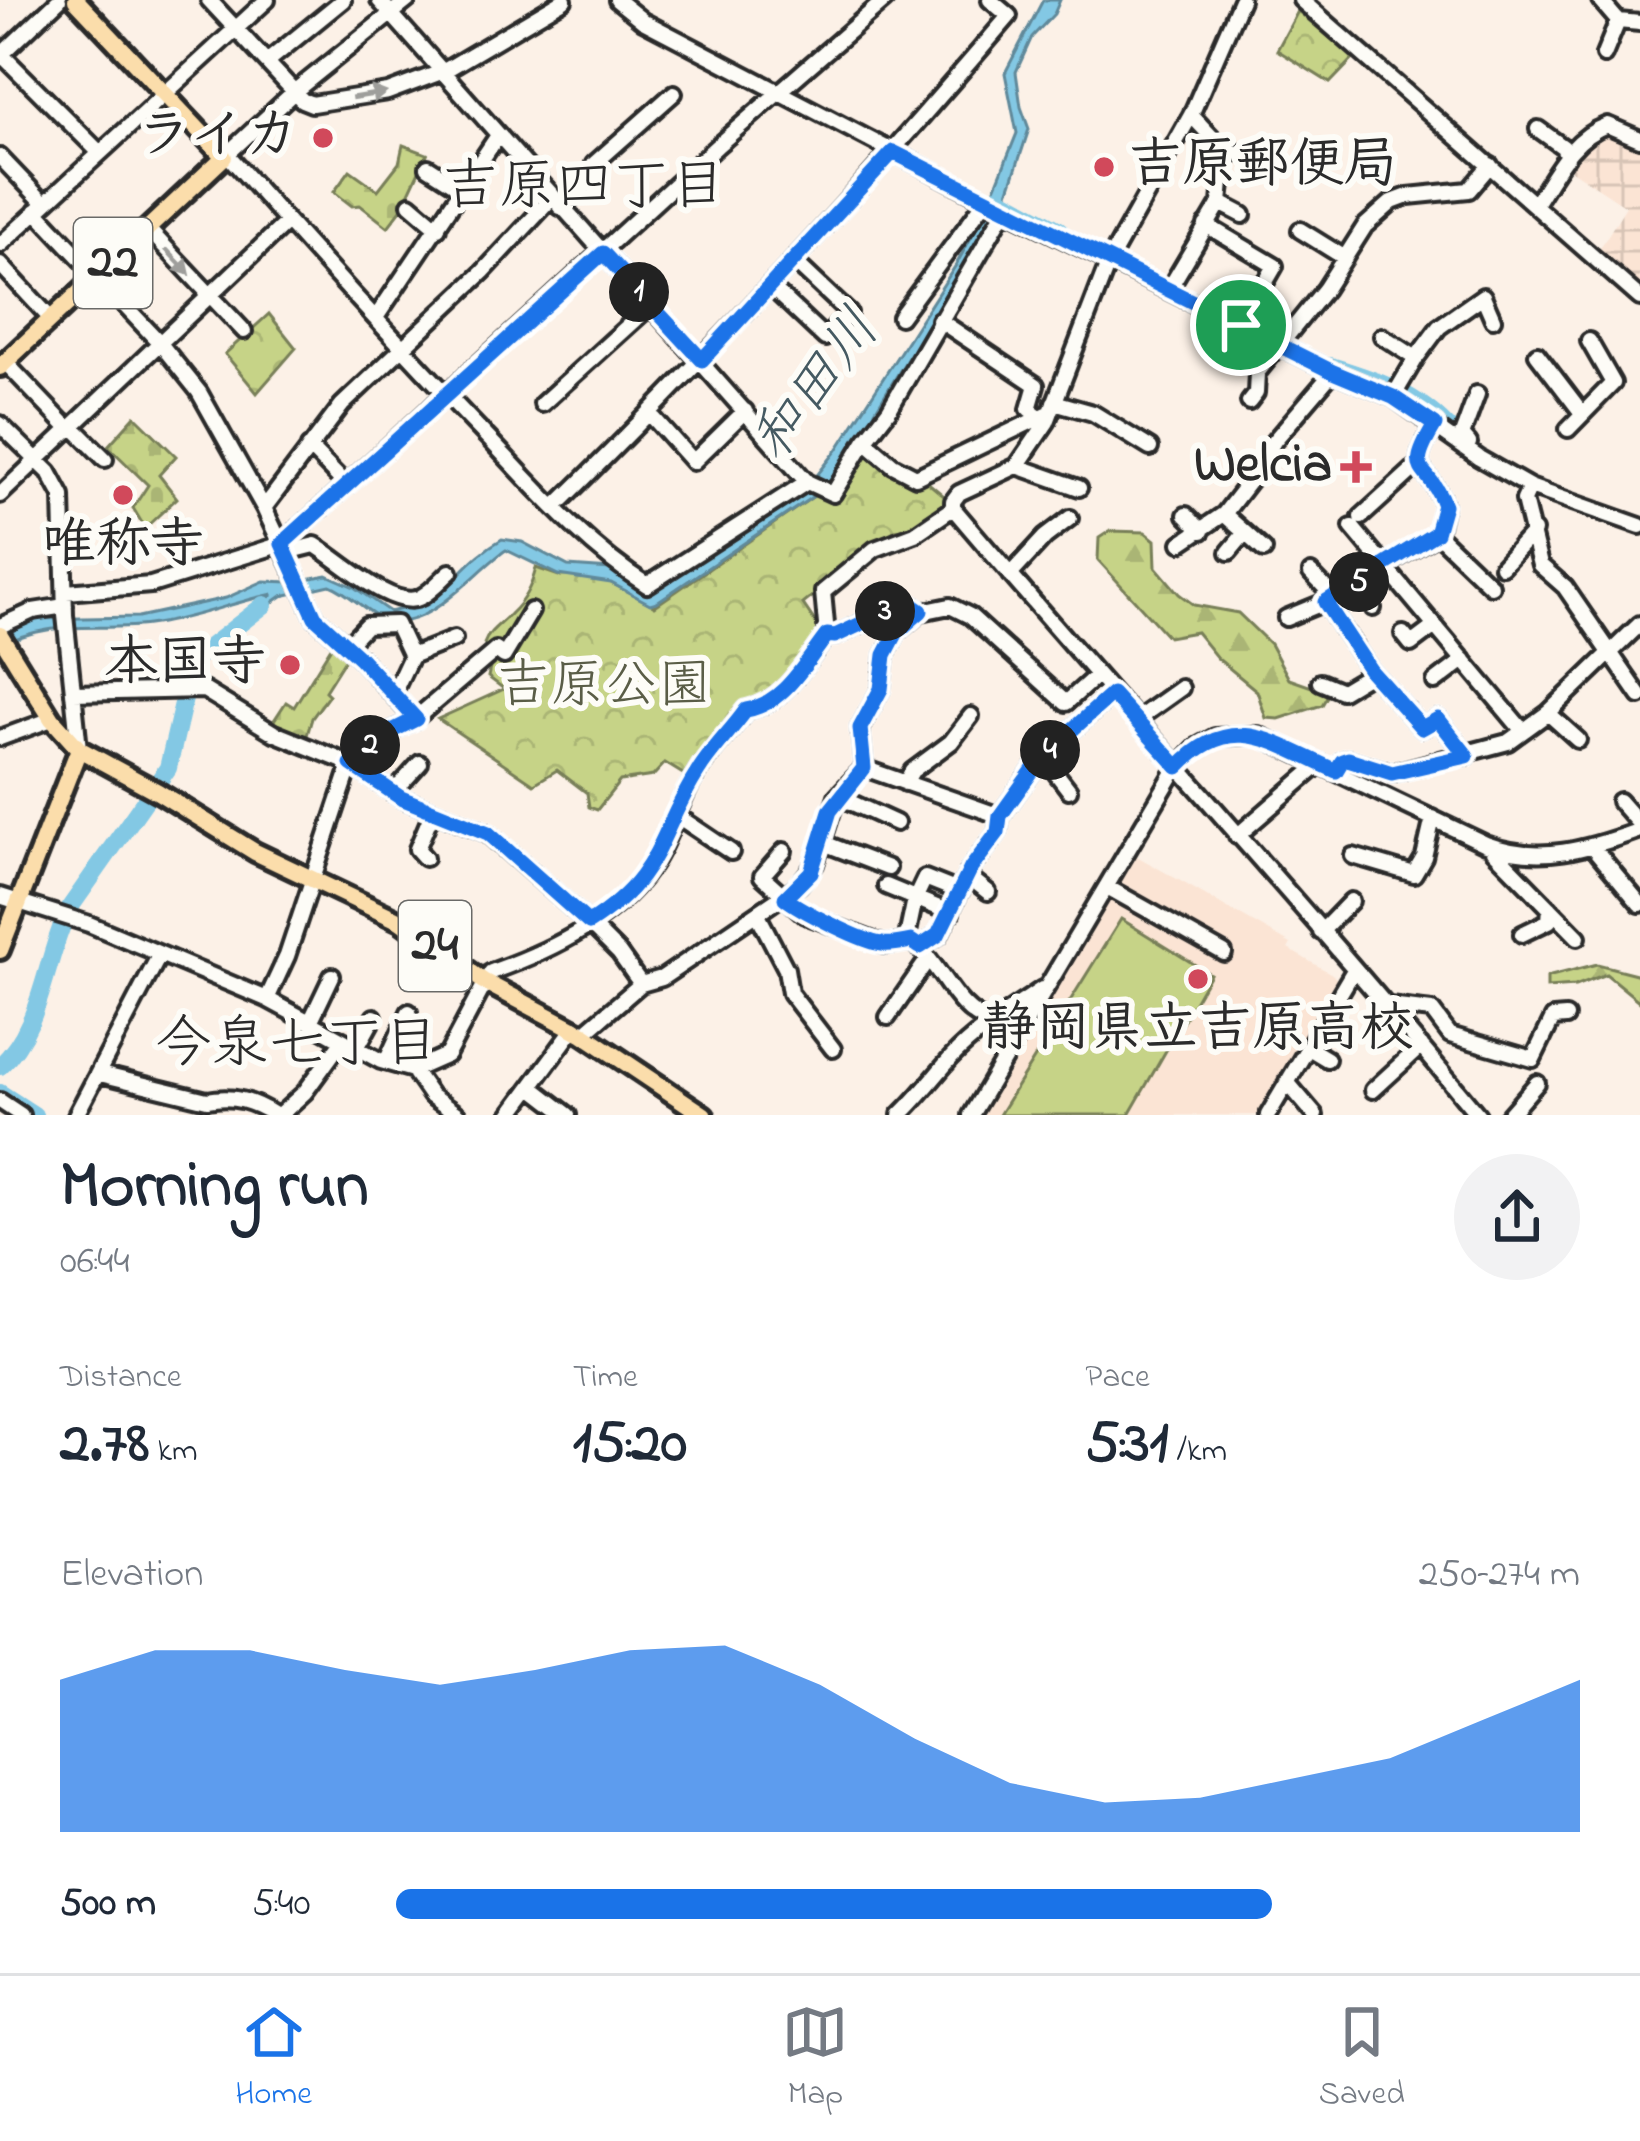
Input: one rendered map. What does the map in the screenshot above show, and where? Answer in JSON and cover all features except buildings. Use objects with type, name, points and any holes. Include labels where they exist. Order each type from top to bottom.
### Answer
[{"type":"main road","points":[[76,0],[226,155]]},
{"type":"main road","name":"22","points":[[3,365],[226,155]]},
{"type":"main road","points":[[0,950],[79,749],[52,719],[2,636]]},
{"type":"main road","name":"24","points":[[79,749],[255,852],[400,921],[483,981],[579,1031],[704,1115]]},
{"type":"street","points":[[59,0],[1,56],[99,152]]},
{"type":"street","points":[[209,0],[312,104],[388,92],[444,71],[564,0]]},
{"type":"street","points":[[0,245],[267,0]]},
{"type":"street","points":[[268,62],[344,0]]},
{"type":"street","points":[[379,0],[807,482],[833,494],[889,410],[1005,210]]},
{"type":"street","points":[[408,0],[295,91],[226,155],[555,507],[618,567],[647,585],[807,482]]},
{"type":"street","points":[[617,0],[643,21],[1005,210],[1112,256],[1282,341],[1333,372],[1397,391],[1435,425],[1530,487],[1640,526]]},
{"type":"street","points":[[284,548],[346,485],[885,0]]},
{"type":"street","points":[[555,507],[702,360],[893,152],[1009,16],[992,0]]},
{"type":"street","points":[[1241,0],[1191,115],[1112,256],[1048,411],[1017,466],[959,493],[953,508],[1389,1006],[1478,1115]]},
{"type":"street","points":[[1301,0],[1640,298]]},
{"type":"street","points":[[1600,0],[1618,21],[1640,22]]},
{"type":"street","points":[[1604,55],[1618,21]]},
{"type":"street","points":[[264,508],[342,404],[556,202],[598,177],[594,164],[674,93]]},
{"type":"street","points":[[1594,108],[1607,125],[1640,139]]},
{"type":"street","points":[[1191,115],[1225,151],[1262,156]]},
{"type":"street","points":[[1535,204],[1590,131],[1607,125]]},
{"type":"street","points":[[1538,129],[1563,147],[1567,157]]},
{"type":"street","points":[[377,316],[497,136]]},
{"type":"street","points":[[1171,286],[1220,203],[1225,151]]},
{"type":"street","points":[[0,157],[199,392],[264,508],[315,617],[416,719]]},
{"type":"street","points":[[1249,402],[1256,393],[1256,373],[1325,289],[1366,226],[1392,202],[1408,196],[1469,190],[1490,165]]},
{"type":"street","points":[[428,167],[464,190]]},
{"type":"street","points":[[900,316],[986,200]]},
{"type":"street","points":[[1220,203],[1244,214]]},
{"type":"street","points":[[410,204],[439,228]]},
{"type":"street","points":[[0,220],[13,232]]},
{"type":"street","points":[[0,495],[287,222]]},
{"type":"street","points":[[1206,225],[1275,266],[1243,322]]},
{"type":"street","points":[[148,229],[244,331]]},
{"type":"street","points":[[1300,230],[1345,258]]},
{"type":"street","points":[[771,287],[825,338],[849,313],[795,262]]},
{"type":"street","points":[[0,264],[51,319]]},
{"type":"street","points":[[1397,391],[1439,327],[1484,296],[1493,319]]},
{"type":"street","points":[[542,404],[651,305]]},
{"type":"street","points":[[939,320],[1036,385],[1029,409],[1093,413],[1150,448]]},
{"type":"street","points":[[1382,336],[1416,358]]},
{"type":"street","points":[[1568,429],[1613,383],[1589,341]]},
{"type":"street","points":[[1537,354],[1582,413]]},
{"type":"street","points":[[3,365],[105,459]]},
{"type":"street","points":[[1180,544],[1224,514],[1237,485],[1333,372]]},
{"type":"street","points":[[1464,444],[1462,435],[1478,394]]},
{"type":"street","points":[[650,414],[693,462],[745,411]]},
{"type":"street","points":[[865,441],[893,465],[916,476],[1048,411]]},
{"type":"street","points":[[0,424],[49,472],[62,496],[65,604],[79,749]]},
{"type":"street","points":[[1286,618],[1330,600],[1436,533],[1444,505],[1419,464],[1418,454],[1435,425]]},
{"type":"street","points":[[309,447],[346,485]]},
{"type":"street","points":[[1419,464],[1356,522],[1386,567],[1522,731]]},
{"type":"street","points":[[1017,466],[1079,488]]},
{"type":"street","points":[[1530,487],[1524,500],[1540,565],[1565,587],[1640,695]]},
{"type":"street","points":[[413,1070],[447,1055],[491,973],[550,951],[620,902],[641,879],[656,859],[702,765],[746,710],[759,708],[779,694],[827,635],[823,592],[875,549],[915,534],[953,508]]},
{"type":"street","points":[[1224,514],[1264,550]]},
{"type":"street","points":[[1186,515],[1202,531]]},
{"type":"street","points":[[1010,575],[1070,518]]},
{"type":"street","points":[[1502,566],[1534,531]]},
{"type":"street","points":[[1436,533],[1491,586]]},
{"type":"street","points":[[1229,552],[1244,534]]},
{"type":"street","points":[[2,636],[33,611],[284,548],[315,545],[384,594],[408,602],[422,597],[450,572]]},
{"type":"street","points":[[1311,573],[1372,673],[1422,728],[1438,719],[1467,756]]},
{"type":"street","points":[[1355,584],[1373,608]]},
{"type":"street","points":[[827,635],[835,636],[908,602],[921,611]]},
{"type":"street","points":[[510,1115],[579,1031],[640,984],[662,978],[785,898],[811,872],[837,796],[864,768],[860,728],[881,689],[885,655],[897,632],[921,611],[950,606],[970,616],[1066,703],[1096,676]]},
{"type":"street","points":[[267,999],[287,956],[351,764],[382,736],[416,719],[496,650],[504,656],[531,610]]},
{"type":"street","points":[[347,645],[366,625],[396,624],[411,656]]},
{"type":"street","points":[[1336,771],[1348,759],[1392,773],[1508,742],[1548,713],[1640,624]]},
{"type":"street","points":[[1403,634],[1411,644],[1435,626]]},
{"type":"street","points":[[394,692],[411,656],[454,639]]},
{"type":"street","points":[[1435,682],[1464,659]]},
{"type":"street","points":[[1319,682],[1342,691],[1372,673]]},
{"type":"street","points":[[1136,720],[1181,688]]},
{"type":"street","points":[[73,693],[211,693],[274,733],[351,764],[393,793],[488,833],[589,923],[619,953],[640,984]]},
{"type":"street","points":[[918,950],[938,935],[968,876],[991,846],[1000,816],[1043,756],[1112,694]]},
{"type":"street","points":[[1548,713],[1578,740]]},
{"type":"street","points":[[905,783],[911,771],[951,742],[971,716]]},
{"type":"street","points":[[0,738],[52,719]]},
{"type":"street","points":[[971,1115],[1178,767],[1215,737],[1258,735],[1486,844],[1578,937]]},
{"type":"street","points":[[1043,756],[1069,790]]},
{"type":"street","points":[[393,793],[420,763]]},
{"type":"street","points":[[1237,836],[1320,764]]},
{"type":"street","points":[[864,768],[1000,816]]},
{"type":"street","points":[[837,796],[896,824]]},
{"type":"street","points":[[1486,844],[1538,855],[1592,846],[1640,827],[1619,801]]},
{"type":"street","points":[[425,858],[417,849],[433,811]]},
{"type":"street","points":[[676,814],[731,852]]},
{"type":"street","points":[[1353,856],[1414,874],[1424,857],[1433,818]]},
{"type":"street","points":[[821,842],[888,868]]},
{"type":"street","points":[[1592,846],[1640,904]]},
{"type":"street","points":[[784,851],[762,876],[805,915],[870,941],[918,950],[955,995],[982,1021],[990,1022]]},
{"type":"street","points":[[968,876],[988,892]]},
{"type":"street","points":[[888,1017],[918,950],[915,899],[925,878],[960,892]]},
{"type":"street","points":[[886,886],[951,913]]},
{"type":"street","points":[[1107,887],[1224,953]]},
{"type":"street","points":[[0,896],[66,916],[311,1020],[349,1045],[413,1070],[431,1096],[458,1115]]},
{"type":"street","points":[[1321,932],[1351,901]]},
{"type":"street","points":[[1522,934],[1549,921],[1550,908]]},
{"type":"street","points":[[758,915],[786,969],[790,993],[833,1049]]},
{"type":"street","points":[[76,1115],[160,954]]},
{"type":"street","points":[[1268,1115],[1354,970]]},
{"type":"street","points":[[311,1020],[332,976]]},
{"type":"street","points":[[900,1115],[990,1022],[1047,986]]},
{"type":"street","points":[[1389,1006],[1432,1011],[1450,1035],[1533,1059],[1553,1018],[1565,1017]]},
{"type":"street","points":[[386,1062],[409,1012]]},
{"type":"street","points":[[100,1074],[207,1100],[238,1098],[277,1115],[305,1092],[374,1017]]},
{"type":"street","points":[[1373,1090],[1421,1046]]},
{"type":"street","points":[[1307,1047],[1327,1058]]},
{"type":"street","points":[[1287,1082],[1315,1115]]},
{"type":"street","points":[[1509,1115],[1538,1083]]},
{"type":"street","points":[[533,1088],[568,1115]]},
{"type":"street","points":[[0,1101],[21,1115]]},
{"type":"shaded area","points":[[1607,127],[1640,141],[1640,287],[1597,253],[1626,206],[1562,164]]},
{"type":"shaded area","name":"静岡県立吉原高校","points":[[1133,854],[1291,944],[1288,949],[1332,974],[1342,985],[1264,1115],[979,1115]]},
{"type":"green space","points":[[1298,11],[1354,58],[1330,83],[1277,50]]},
{"type":"green space","points":[[403,145],[427,154],[388,227],[334,192],[350,170],[378,190],[399,163]]},
{"type":"green space","points":[[269,314],[296,348],[257,393],[225,354]]},
{"type":"green space","points":[[135,416],[176,456],[159,475],[177,498],[145,528],[133,508],[148,485],[108,446]]},
{"type":"green space","name":"吉原公園","points":[[867,450],[901,475],[926,481],[950,501],[916,528],[895,530],[803,604],[826,638],[688,777],[665,763],[653,776],[620,781],[597,810],[589,807],[587,793],[557,770],[534,784],[438,719],[504,689],[488,677],[493,654],[484,644],[524,598],[536,568],[559,576],[596,575],[655,606],[827,487],[839,498]]},
{"type":"green space","points":[[1110,531],[1145,532],[1155,540],[1156,567],[1179,594],[1194,605],[1238,613],[1270,644],[1289,679],[1329,693],[1322,705],[1279,719],[1266,718],[1257,691],[1217,658],[1196,632],[1168,637],[1098,560],[1099,538]]},
{"type":"green space","points":[[336,639],[349,653],[325,691],[329,695],[312,718],[305,742],[271,725],[286,702],[294,707]]},
{"type":"green space","points":[[1121,919],[1210,974],[1129,1115],[999,1115]]},
{"type":"green space","points":[[1597,964],[1640,975],[1640,1002],[1606,974],[1575,986],[1547,988],[1547,977]]},
{"type":"water","points":[[1043,0],[1060,0],[1054,14],[1032,37],[1016,72],[1029,129],[1006,199],[875,411],[874,421],[827,487],[657,602],[650,604],[611,583],[558,575],[506,550],[434,609],[401,622],[379,617],[330,585],[282,596],[248,620],[245,617],[273,594],[155,624],[36,632],[0,647],[0,634],[30,619],[138,617],[226,598],[264,581],[327,575],[390,612],[441,590],[502,539],[522,542],[568,566],[611,569],[646,593],[807,488],[837,450],[956,265],[987,208],[1017,133],[1005,73]]},
{"type":"waterway","points":[[998,197],[1059,230]]},
{"type":"waterway","points":[[1331,366],[1417,402],[1459,441]]},
{"type":"waterway","points":[[0,1066],[15,1050],[35,1011],[71,906],[168,768],[193,660],[264,605]]},
{"type":"waterway","points":[[0,1093],[34,1115]]},
{"type":"place","name":"ライカ","points":[[323,138]]},
{"type":"place","name":"吉原郵便局","points":[[1104,167]]},
{"type":"place","name":"Welcia","points":[[1356,467]]},
{"type":"place","name":"唯称寺","points":[[123,495]]},
{"type":"place","name":"本国寺","points":[[290,665]]},
{"type":"place","name":"静岡県立吉原高校","points":[[1198,979]]},
{"type":"district","name":"吉原四丁目","points":[[584,189]]},
{"type":"district","name":"今泉七丁目","points":[[297,1046]]},
{"type":"route","points":[[893,152],[1241,325],[1333,372],[1374,387],[1435,425],[1418,454],[1420,469],[1444,505],[1436,533],[1325,602],[1396,703],[1422,728],[1438,719],[1467,756],[1392,773],[1348,759],[1336,771],[1258,735],[1238,733],[1215,737],[1178,767],[1112,694],[1043,756],[1000,816],[991,846],[971,868],[938,935],[920,947],[911,941],[885,945],[870,941],[805,915],[785,898],[811,872],[837,796],[864,768],[860,728],[881,689],[885,655],[897,632],[921,611],[908,602],[835,636],[827,635],[779,694],[759,708],[746,710],[689,786],[656,859],[620,902],[589,923],[488,833],[401,798],[351,764],[382,736],[416,719],[315,617],[282,544],[603,253],[702,360],[893,152]]},
{"type":"water label","name":"和田川","points":[[818,387]]}]
